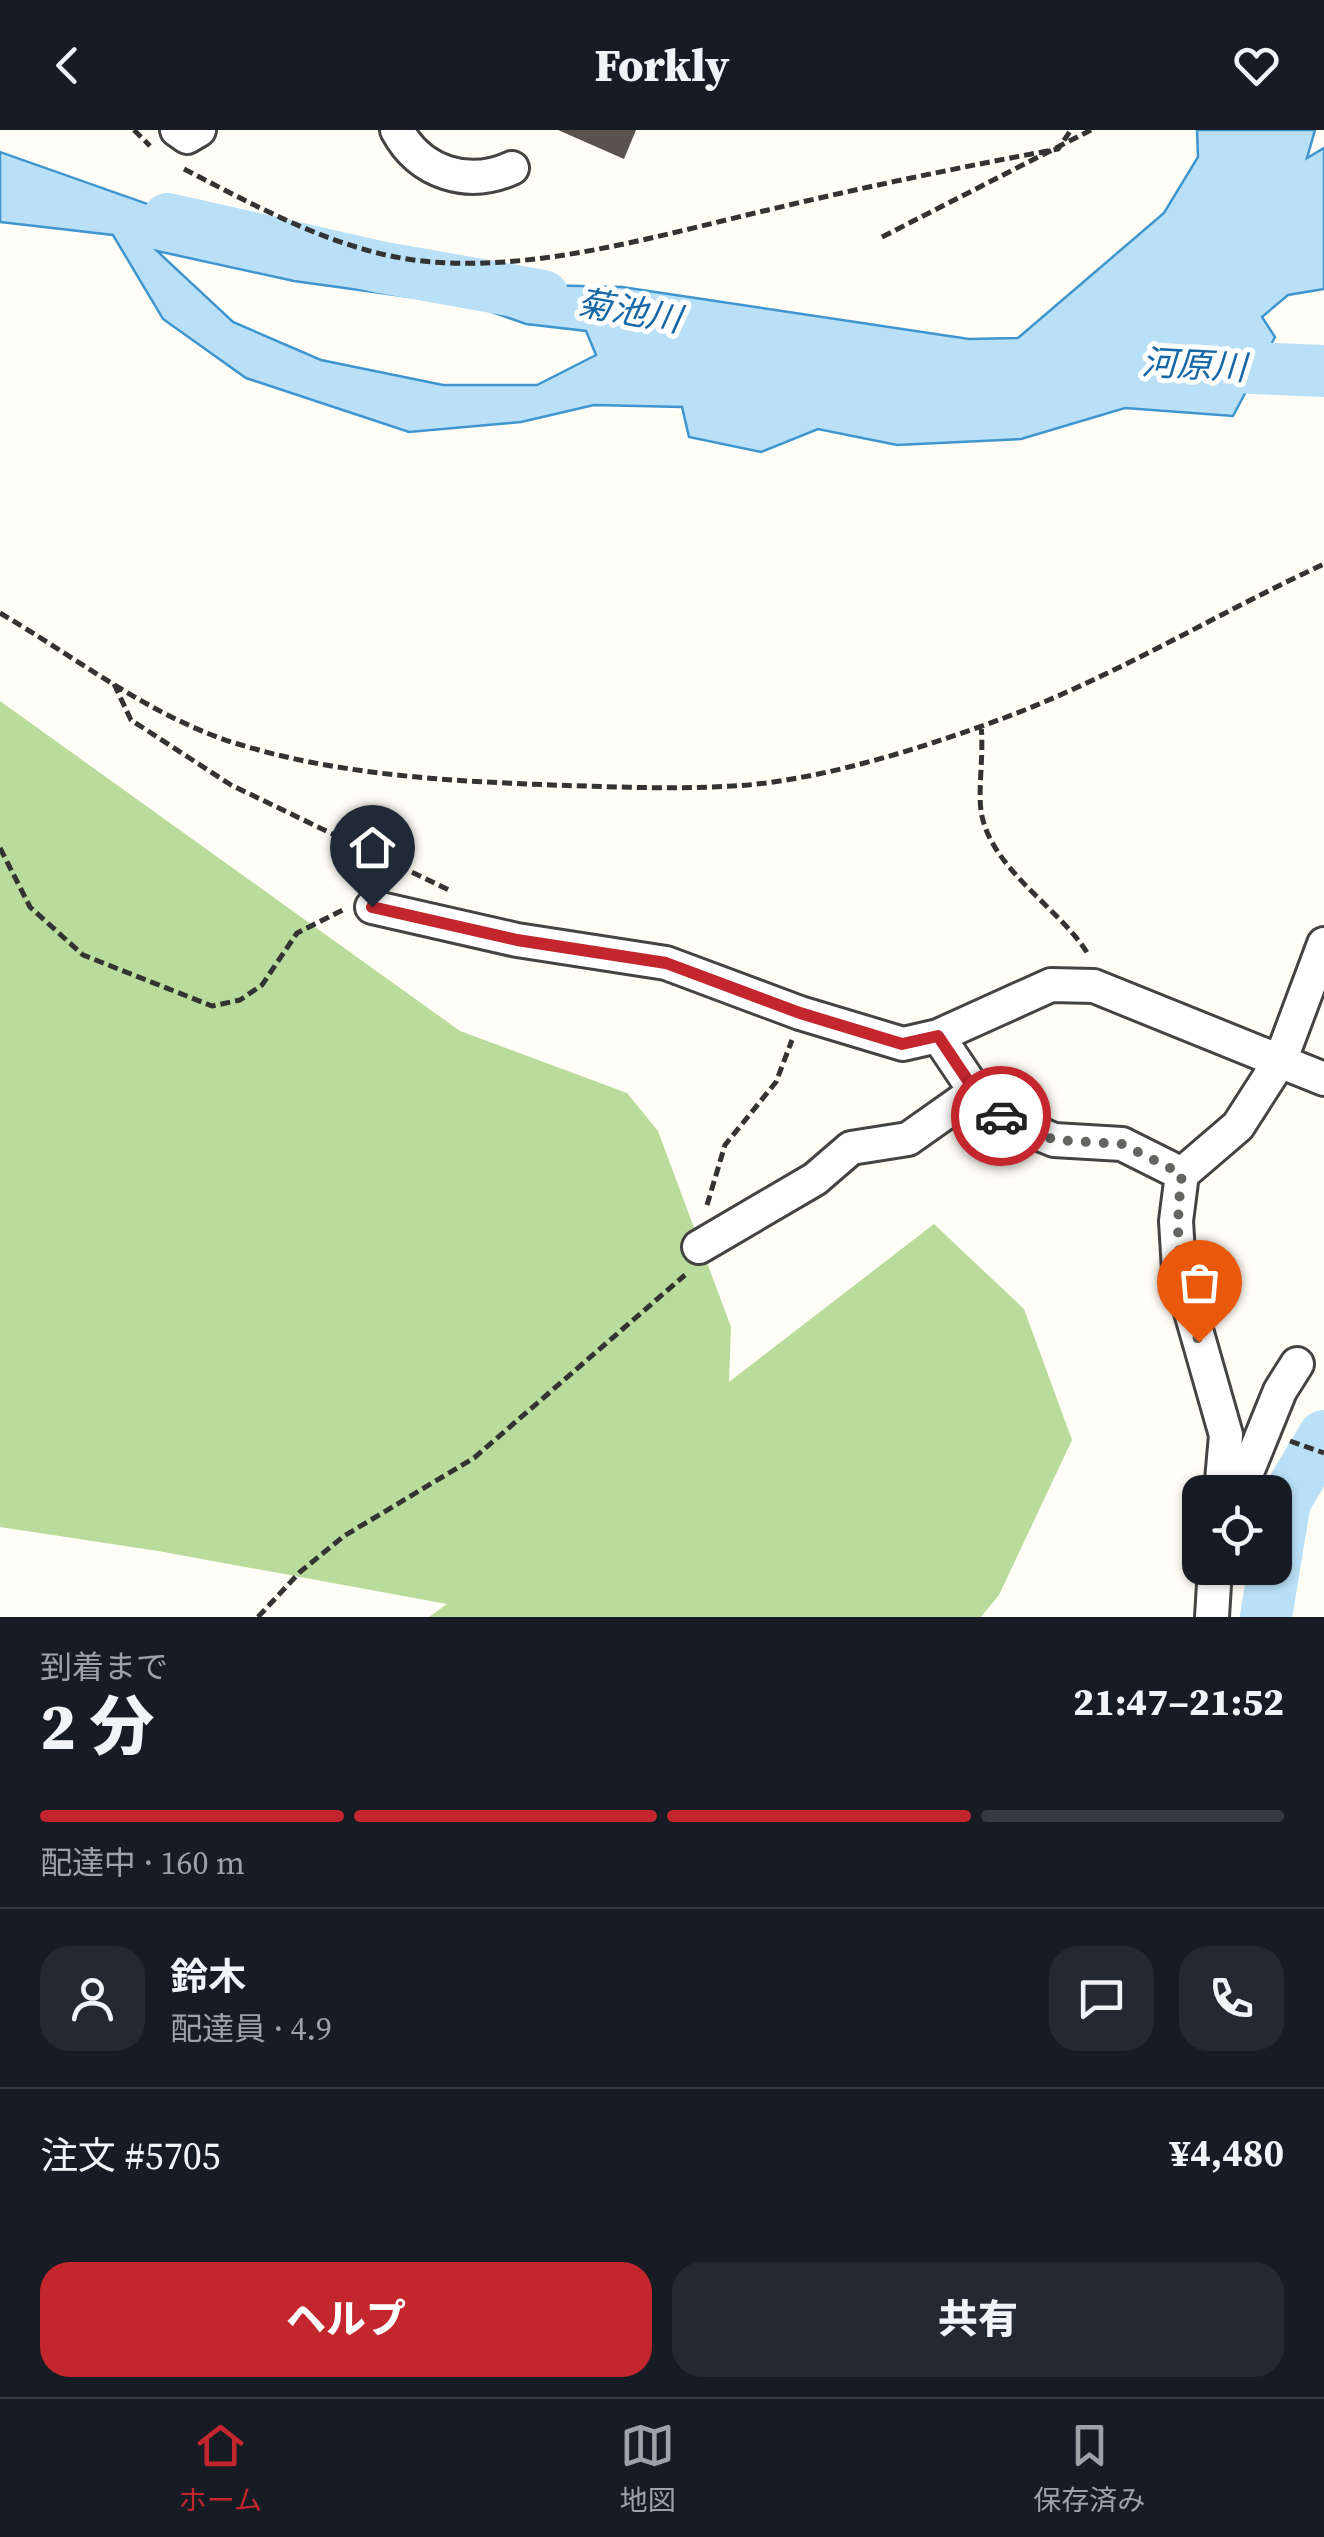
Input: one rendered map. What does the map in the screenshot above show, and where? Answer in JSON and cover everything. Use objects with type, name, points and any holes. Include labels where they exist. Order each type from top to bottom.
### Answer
[{"type":"street","points":[[170,144],[199,130]]},
{"type":"street","points":[[397,130],[409,152],[445,172],[485,180],[512,168]]},
{"type":"street","points":[[372,907],[517,940],[666,963],[800,1013],[902,1044],[938,1036],[1051,985],[1104,989],[1324,1079]]},
{"type":"street","points":[[1222,1475],[1226,1435],[1179,1270],[1176,1222],[1182,1174],[1238,1126],[1281,1059],[1324,944]]},
{"type":"street","points":[[938,1036],[985,1106],[1054,1140],[1122,1144],[1182,1174]]},
{"type":"street","points":[[699,1247],[815,1179],[851,1148],[908,1139],[976,1091]]},
{"type":"street","points":[[1245,1475],[1280,1392],[1297,1364]]},
{"type":"street","points":[[1212,1617],[1214,1585]]},
{"type":"path","points":[[134,130],[170,144]]},
{"type":"path","points":[[179,166],[278,217],[386,255],[456,262],[569,254],[1058,148],[1070,130]]},
{"type":"path","points":[[882,236],[1092,130]]},
{"type":"path","points":[[0,613],[154,708],[236,744],[322,764],[454,782],[614,787],[750,784],[895,755],[982,725],[1135,663],[1324,564]]},
{"type":"path","points":[[112,681],[132,720],[230,786],[364,846],[456,894]]},
{"type":"path","points":[[982,725],[985,762],[981,810],[993,844],[1084,948],[1104,989]]},
{"type":"path","points":[[0,848],[30,907],[83,955],[212,1006],[240,1000],[262,985],[297,933],[339,910],[372,907]]},
{"type":"path","points":[[258,1617],[300,1572],[344,1536],[474,1458],[696,1266],[725,1145],[776,1082],[800,1013]]},
{"type":"green space","points":[[0,701],[460,1031],[627,1093],[658,1131],[731,1327],[729,1382],[934,1224],[1024,1309],[1072,1440],[999,1595],[981,1617],[429,1617],[447,1604],[158,1551],[0,1527]]},
{"type":"water","points":[[1197,130],[1315,130],[1307,158],[1324,148],[1324,289],[1288,295],[1262,317],[1275,337],[1233,416],[1125,408],[1021,439],[897,445],[818,429],[761,452],[689,437],[682,407],[594,405],[521,422],[409,432],[246,378],[163,319],[113,235],[0,222],[0,152],[366,281],[622,287],[969,339],[1018,338],[1164,213],[1198,157]],"holes":[[[157,251],[294,281],[475,306],[526,324],[586,331],[596,355],[537,385],[443,385],[321,360],[233,322]]]},
{"type":"building","points":[[558,130],[636,130],[624,159]]},
{"type":"waterway","name":"菊池川","points":[[168,219],[380,267],[543,296]]},
{"type":"waterway","name":"河原川","points":[[1186,365],[1324,371]]},
{"type":"waterway","name":"河原川","points":[[1292,1489],[1324,1436]]},
{"type":"waterway","name":"河原川","points":[[1266,1617],[1271,1585]]},
{"type":"way so far","points":[[1001,1116],[1054,1140],[1122,1144],[1182,1174],[1176,1222],[1179,1270],[1199,1342]]},
{"type":"route","points":[[372,907],[517,940],[666,963],[800,1013],[902,1044],[938,1036],[985,1106],[1001,1116]]}]
